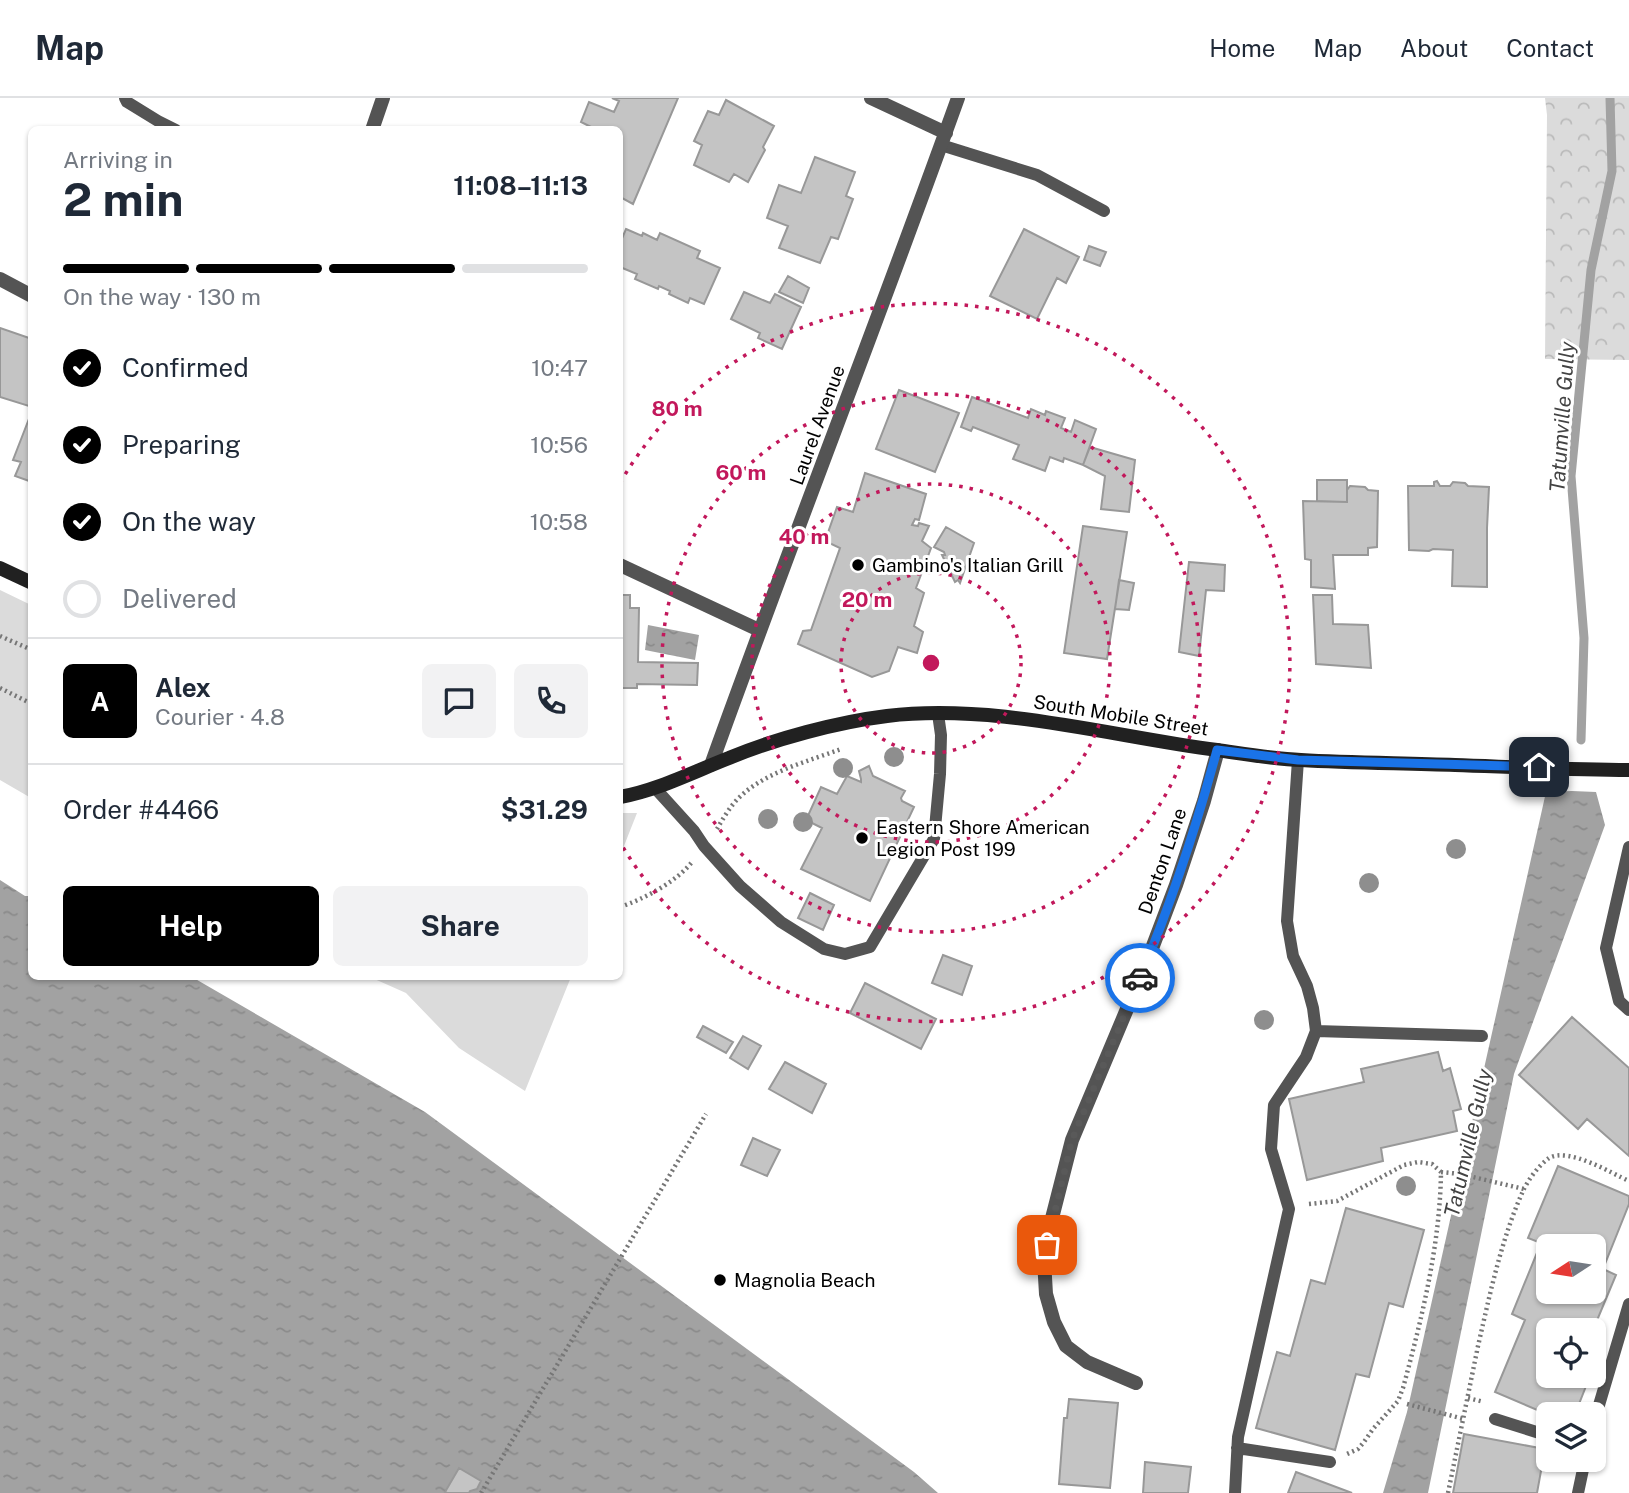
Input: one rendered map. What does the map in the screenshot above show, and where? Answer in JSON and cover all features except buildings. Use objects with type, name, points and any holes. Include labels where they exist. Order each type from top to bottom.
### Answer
[{"type":"main road","points":[[0,568],[28,581]]},
{"type":"main road","name":"South Mobile Street","points":[[623,797],[639,794],[783,739],[887,716],[937,714],[1042,721],[1217,750],[1298,760],[1629,770]]},
{"type":"street","points":[[373,126],[383,98]]},
{"type":"street","points":[[871,98],[943,139]]},
{"type":"street","name":"Laurel Avenue","points":[[711,765],[958,98]]},
{"type":"street","points":[[0,279],[28,294]]},
{"type":"street","points":[[623,566],[759,630]]},
{"type":"street","name":"Denton Lane","points":[[1136,1382],[1087,1362],[1066,1346],[1054,1322],[1046,1294],[1044,1260],[1072,1140],[1148,959],[1204,801],[1217,750]]},
{"type":"lane","points":[[126,100],[168,126]]},
{"type":"lane","points":[[943,139],[1037,176],[1104,211]]},
{"type":"lane","points":[[655,788],[740,886],[781,922],[824,949],[845,954],[870,947],[934,839],[941,735],[937,714]]},
{"type":"lane","points":[[1235,1493],[1238,1437],[1289,1209],[1271,1149],[1274,1105],[1306,1057],[1316,1031],[1313,1007],[1293,956],[1287,921],[1298,760]]},
{"type":"lane","points":[[1629,847],[1605,948],[1619,1001],[1629,1010]]},
{"type":"lane","points":[[1316,1031],[1482,1036]]},
{"type":"lane","points":[[1600,1402],[1629,1304]]},
{"type":"lane","points":[[1495,1419],[1536,1432]]},
{"type":"lane","points":[[1237,1448],[1330,1462]]},
{"type":"lane","points":[[1578,1493],[1582,1472]]},
{"type":"path","points":[[0,636],[28,648]]},
{"type":"path","points":[[0,688],[28,702]]},
{"type":"path","points":[[713,835],[740,796],[754,785],[848,746]]},
{"type":"path","points":[[623,906],[653,893],[687,869],[696,857]]},
{"type":"path","points":[[481,1493],[706,1114]]},
{"type":"path","points":[[1448,1493],[1491,1288],[1524,1189],[1535,1172],[1550,1158],[1564,1154],[1629,1181]]},
{"type":"path","points":[[1289,1209],[1337,1201],[1404,1165],[1418,1162],[1432,1164],[1441,1172],[1524,1189]]},
{"type":"path","points":[[1330,1462],[1358,1449],[1398,1401],[1403,1388],[1435,1246],[1441,1172]]},
{"type":"path","points":[[1407,1404],[1464,1419]]},
{"type":"green space","points":[[1545,98],[1629,98],[1629,360],[1545,359]]},
{"type":"green space","points":[[0,590],[28,604],[28,796],[0,780]]},
{"type":"green space","points":[[623,813],[637,813],[623,848]]},
{"type":"green space","points":[[377,980],[570,980],[525,1091],[459,1048],[406,993]]},
{"type":"water","points":[[648,625],[699,635],[695,660],[645,650]]},
{"type":"water","points":[[1546,792],[1596,792],[1605,825],[1514,1074],[1428,1493],[1383,1493],[1407,1412]]},
{"type":"water","points":[[0,880],[28,896],[28,980],[197,980],[425,1112],[914,1472],[938,1493],[0,1493]]},
{"type":"waterway","name":"Tatumville Gully","points":[[1581,740],[1584,638],[1571,476],[1591,270],[1612,171],[1610,98]]},
{"type":"way so far","points":[[1047,1245],[1072,1140],[1140,978]]},
{"type":"place","name":"Gambino's Italian Grill","points":[[858,565]]},
{"type":"place","name":"Eastern Shore American Legion Post 199","points":[[862,838]]},
{"type":"place","name":"Magnolia Beach","points":[[720,1280]]},
{"type":"route","points":[[1140,978],[1176,885],[1204,801],[1217,750],[1298,760],[1539,767]]}]
